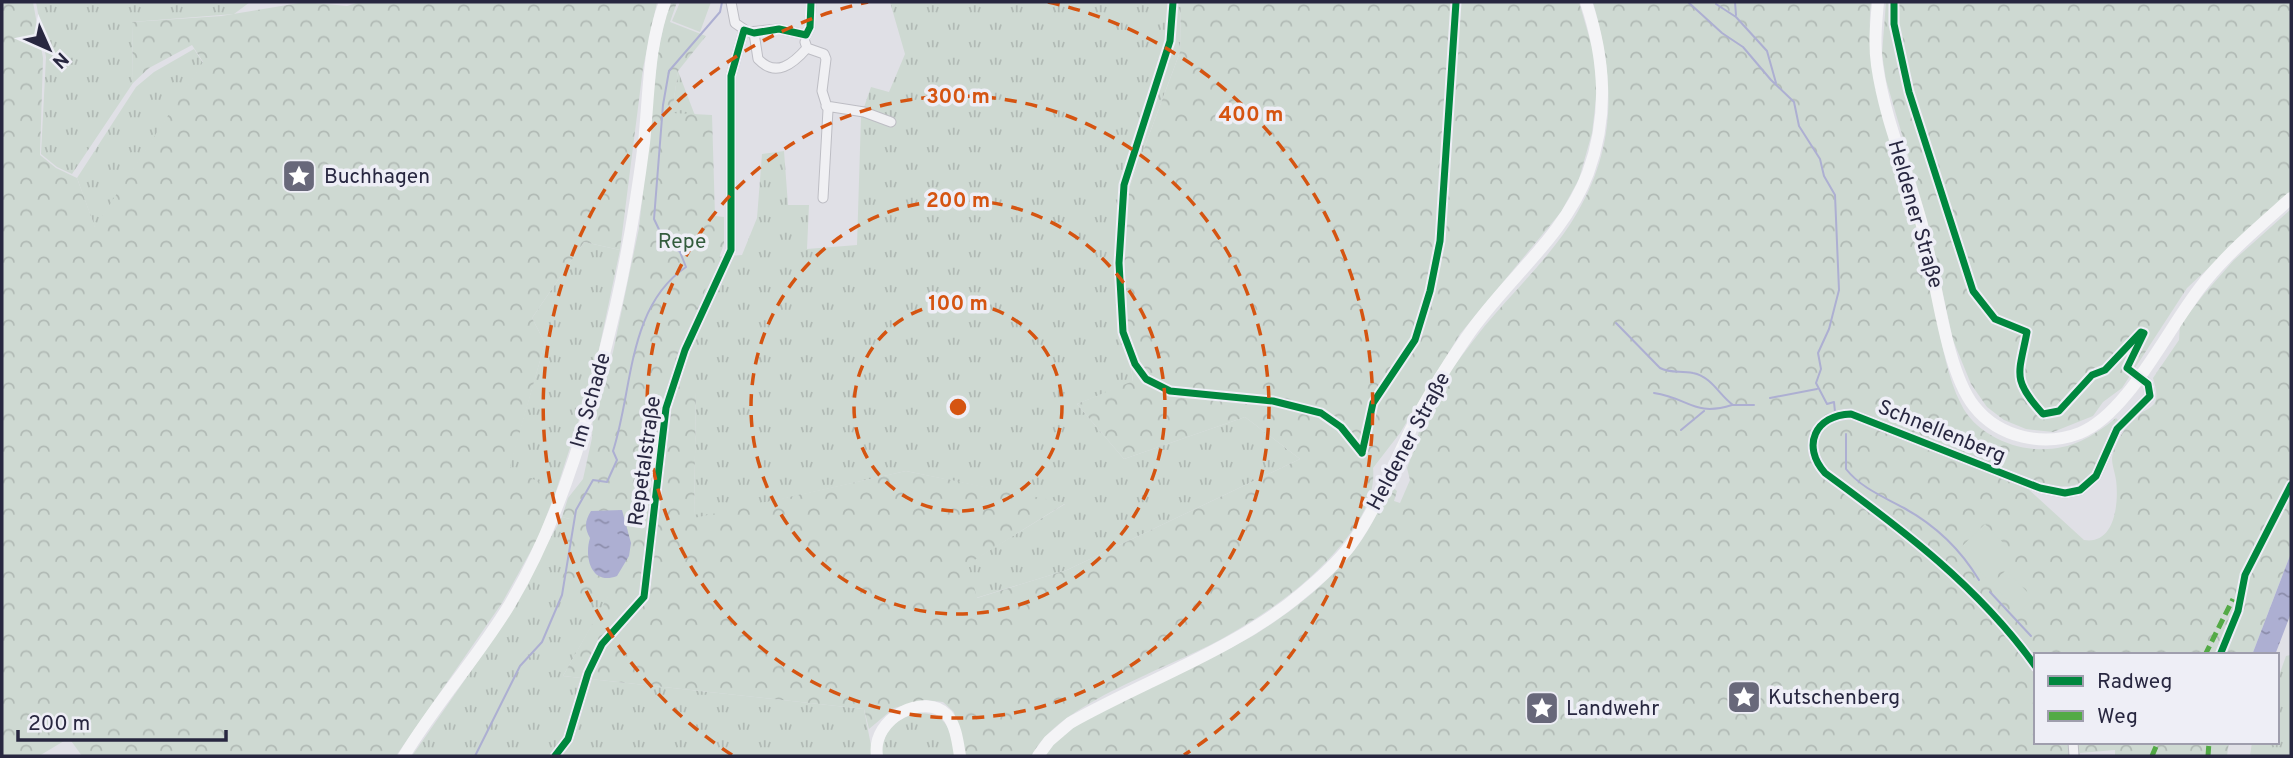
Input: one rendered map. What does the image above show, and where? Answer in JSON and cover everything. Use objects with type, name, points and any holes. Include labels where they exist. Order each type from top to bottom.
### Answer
[{"type":"main road","name":"Im Schade","points":[[404,756],[511,602],[539,548],[564,488],[616,303],[644,144],[654,44],[665,2]]},
{"type":"main road","name":"Heldener Straße","points":[[1038,756],[1049,741],[1070,723],[1260,624],[1299,596],[1350,546],[1391,473],[1435,385],[1468,334],[1542,249],[1579,192],[1596,146],[1603,109],[1598,40],[1586,2]]},
{"type":"main road","name":"Heldener Straße","points":[[1878,2],[1876,52],[1883,94],[1923,227],[1957,372],[1974,406],[1984,417],[2020,436],[2061,439],[2082,432],[2102,418],[2139,376],[2175,319],[2207,279],[2248,236],[2291,198]]},
{"type":"main road","points":[[877,756],[877,738],[888,720],[910,710],[929,707],[942,710],[950,718],[960,756]]},
{"type":"street","points":[[731,2],[736,23],[749,31],[779,29],[806,34]]},
{"type":"street","points":[[807,48],[806,34],[810,27],[811,2]]},
{"type":"street","points":[[749,31],[758,58],[769,67],[786,67],[807,48]]},
{"type":"street","name":"Repetalstraße","points":[[555,756],[568,739],[587,673],[603,644],[644,597],[666,408],[685,351],[730,250],[731,76],[749,31]]},
{"type":"street","points":[[807,48],[826,57],[822,91],[826,106],[823,198]]},
{"type":"street","points":[[826,106],[864,112],[891,122]]},
{"type":"street","name":"Schnellenberg","points":[[2034,664],[2000,619],[1974,591],[1825,473],[1811,451],[1813,436],[1829,418],[1851,414],[2040,488],[2073,492],[2096,477],[2117,429],[2150,396],[2148,384],[2139,376]]},
{"type":"green space","points":[[2,2],[33,2],[43,58],[40,155],[56,168],[77,178],[95,227],[203,62],[192,45],[149,68],[133,83],[132,22],[221,16],[305,2],[347,6],[360,2],[657,2],[643,68],[620,250],[584,242],[532,318],[545,343],[510,467],[556,491],[538,538],[502,603],[396,756],[82,756],[69,738],[39,756],[2,756]]},
{"type":"green space","points":[[36,2],[250,2],[234,14],[132,22],[133,83],[72,174],[57,167],[41,154],[46,57]]},
{"type":"green space","points":[[669,2],[677,2],[670,22],[706,36],[678,71],[672,113],[712,115],[715,216],[724,217],[724,244],[667,378],[696,390],[694,518],[906,471],[1066,503],[968,564],[977,598],[1067,570],[1300,459],[1245,417],[1124,459],[1077,404],[1133,381],[1118,275],[1130,186],[1180,52],[1181,2],[1579,2],[1593,50],[1597,91],[1592,133],[1579,179],[1561,212],[1460,334],[1400,433],[1373,468],[1372,489],[1365,509],[1330,558],[1288,596],[1225,637],[1090,703],[1045,737],[1032,756],[964,756],[954,712],[943,702],[925,700],[894,708],[869,729],[864,709],[563,676],[608,596],[559,592],[570,519],[562,517],[568,498],[583,479],[592,438],[593,415],[613,352],[639,228],[658,52]]},
{"type":"green space","points":[[680,2],[711,2],[700,32],[672,21]]},
{"type":"green space","points":[[890,2],[1181,2],[1180,52],[1130,186],[1118,275],[1133,382],[1077,404],[1124,459],[1245,417],[1300,459],[1067,570],[976,598],[967,564],[1065,504],[906,471],[694,519],[696,391],[632,555],[563,676],[864,709],[873,756],[412,756],[505,622],[562,517],[574,520],[659,199],[678,71],[694,113],[710,136],[714,257],[742,255],[757,218],[762,154],[784,151],[788,205],[809,205],[807,249],[857,245],[861,116],[871,87],[889,92],[905,54]]},
{"type":"green space","points":[[1593,2],[1871,2],[1872,53],[1882,106],[1912,209],[1946,361],[1961,404],[1982,430],[2002,441],[2024,448],[2068,446],[2088,438],[2116,418],[2119,421],[2096,465],[2081,483],[2069,486],[2032,480],[2026,487],[2084,540],[2094,540],[2109,529],[2117,500],[2112,461],[2115,447],[2132,420],[2154,404],[2156,394],[2153,378],[2179,340],[2180,325],[2234,260],[2291,209],[2291,553],[2253,653],[2034,653],[2034,744],[2229,744],[2227,756],[2115,756],[2115,750],[2080,753],[2080,756],[1045,756],[1059,739],[1081,722],[1142,689],[1234,646],[1286,614],[1341,566],[1367,532],[1391,486],[1397,491],[1394,501],[1400,503],[1410,480],[1407,468],[1420,428],[1436,394],[1486,325],[1554,247],[1577,213],[1590,187],[1606,135],[1608,109],[1608,83]]},
{"type":"green space","points":[[1886,2],[2291,2],[2291,191],[2187,288],[2122,388],[2103,402],[2093,416],[2053,432],[2026,429],[2004,420],[1987,407],[1971,384],[1953,340],[1927,220],[1886,80],[1882,54]]},
{"type":"green space","points":[[194,49],[203,63],[95,228],[77,178],[136,87],[154,72]]},
{"type":"green space","points":[[584,242],[620,250],[594,373],[556,491],[509,468],[545,343],[532,318]]},
{"type":"green space","points":[[1985,524],[2012,552],[1986,578],[1960,548]]},
{"type":"green space","points":[[2006,570],[2033,598],[2019,612],[1992,584]]},
{"type":"green space","points":[[2290,655],[2291,756],[2250,756],[2252,744],[2279,744],[2279,675],[2286,656]]},
{"type":"green space","points":[[917,713],[942,719],[949,731],[956,756],[881,756],[884,740],[891,728],[902,719]]},
{"type":"water","points":[[622,510],[631,543],[629,556],[617,576],[601,577],[595,573],[589,561],[590,538],[586,521],[591,511]]},
{"type":"water","points":[[2291,553],[2291,613],[2276,653],[2253,653]]},
{"type":"waterway","name":"Repe","points":[[475,756],[520,666],[542,642],[562,595],[576,510],[593,480],[607,482],[617,460],[613,451],[642,327],[667,284],[686,267],[680,252],[665,242],[654,219],[663,105],[669,71],[720,12],[722,2]]},
{"type":"waterway","points":[[1688,2],[1722,33],[1743,47],[1794,102],[1799,126],[1820,159],[1824,176],[1835,195],[1839,290],[1829,329],[1818,353],[1821,369],[1816,383],[1827,404],[1834,402],[1835,412]]},
{"type":"waterway","points":[[1735,2],[1736,15]]},
{"type":"waterway","points":[[1716,4],[1736,17],[1767,51],[1776,83]]},
{"type":"waterway","points":[[1616,323],[1660,368],[1700,375],[1733,405],[1754,405]]},
{"type":"waterway","points":[[1770,398],[1817,389]]},
{"type":"waterway","points":[[1654,393],[1700,408],[1732,405]]},
{"type":"waterway","points":[[1681,430],[1704,411]]},
{"type":"waterway","points":[[1846,434],[1846,469],[1852,476],[1937,530],[1964,558],[1979,580]]},
{"type":"waterway","points":[[1990,592],[2031,636]]},
{"type":"marked path","points":[[2206,653],[2233,599]]},
{"type":"marked path","points":[[2152,756],[2157,744]]},
{"type":"marked path","points":[[2208,756],[2209,744]]},
{"type":"cycle path","points":[[555,756],[568,739],[588,673],[602,644],[644,597],[666,408],[685,350],[731,250],[731,76],[744,30],[754,33],[779,29],[806,35],[810,27],[811,2]]},
{"type":"cycle path","points":[[1173,2],[1170,41],[1124,185],[1119,263],[1123,332],[1135,364],[1146,379],[1170,391],[1273,401],[1321,413],[1341,427],[1362,453]]},
{"type":"cycle path","points":[[1362,453],[1373,403],[1415,340],[1430,291],[1440,241],[1456,2]]},
{"type":"cycle path","points":[[1894,2],[1894,24],[1909,92],[1973,291],[1995,319],[2027,332],[2020,376],[2033,402],[2043,414],[2059,411],[2092,375],[2105,370],[2141,332],[2144,333],[2127,368],[2148,384],[2150,396],[2117,429],[2096,476],[2080,490],[2065,493],[2040,488],[1851,414],[1828,420],[1815,434],[1814,453],[1825,473],[1911,538],[1965,585],[2014,638],[2034,664]]},
{"type":"cycle path","points":[[2221,653],[2238,611],[2245,575],[2291,485]]},
{"type":"place","name":"Buchhagen","points":[[299,176]]},
{"type":"place","name":"Kutschenberg","points":[[1744,697]]},
{"type":"place","name":"Landwehr","points":[[1542,708]]}]
